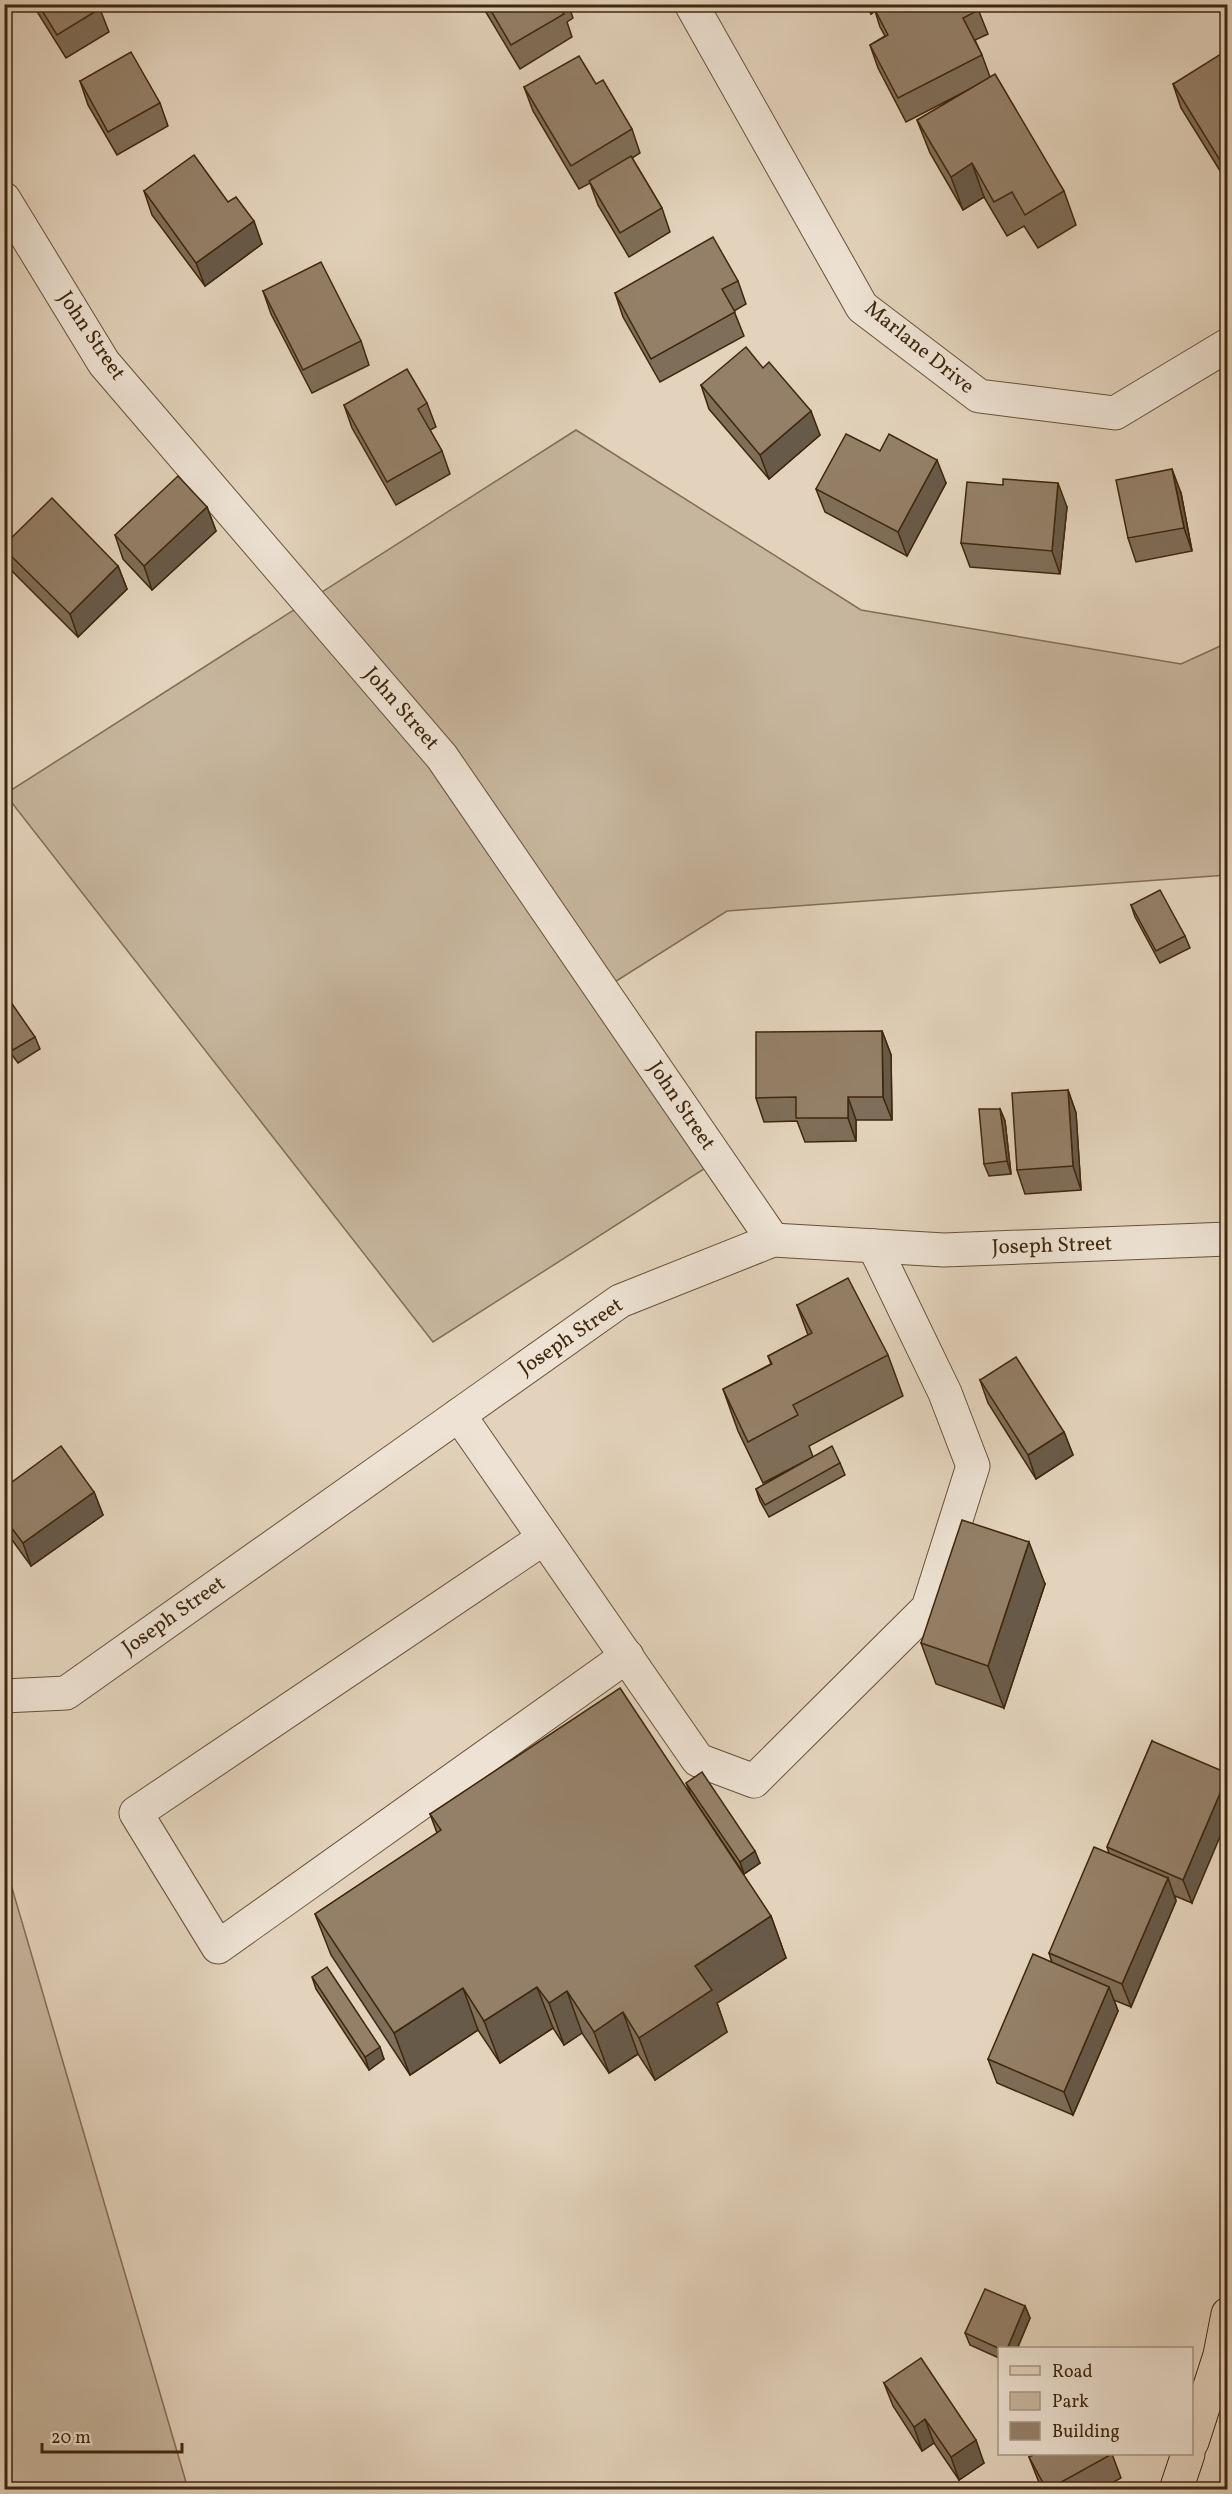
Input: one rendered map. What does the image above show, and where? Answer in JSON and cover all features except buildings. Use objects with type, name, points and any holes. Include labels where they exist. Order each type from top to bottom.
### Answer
[{"type":"main road","points":[[1193,2437],[1224,2355],[1227,2314]]},
{"type":"main road","points":[[1176,2490],[1188,2455]]},
{"type":"street","name":"Marlane Drive","points":[[691,4],[862,307],[979,396],[1115,413],[1227,345]]},
{"type":"street","name":"John Street","points":[[4,199],[104,363],[442,757],[773,1240]]},
{"type":"street","name":"Joseph Street","points":[[4,1696],[66,1693],[620,1301],[773,1240],[944,1250],[1227,1239]]},
{"type":"street","points":[[459,1415],[698,1760],[754,1781],[928,1608],[974,1466],[945,1393],[874,1246]]},
{"type":"street","points":[[544,1538],[136,1813],[218,1947],[627,1656]]},
{"type":"green space","points":[[576,430],[861,610],[1181,664],[1227,643],[1227,875],[727,911],[602,990],[718,1160],[433,1342],[5,794]]},
{"type":"green space","points":[[5,1864],[188,2489],[5,2489]]}]
